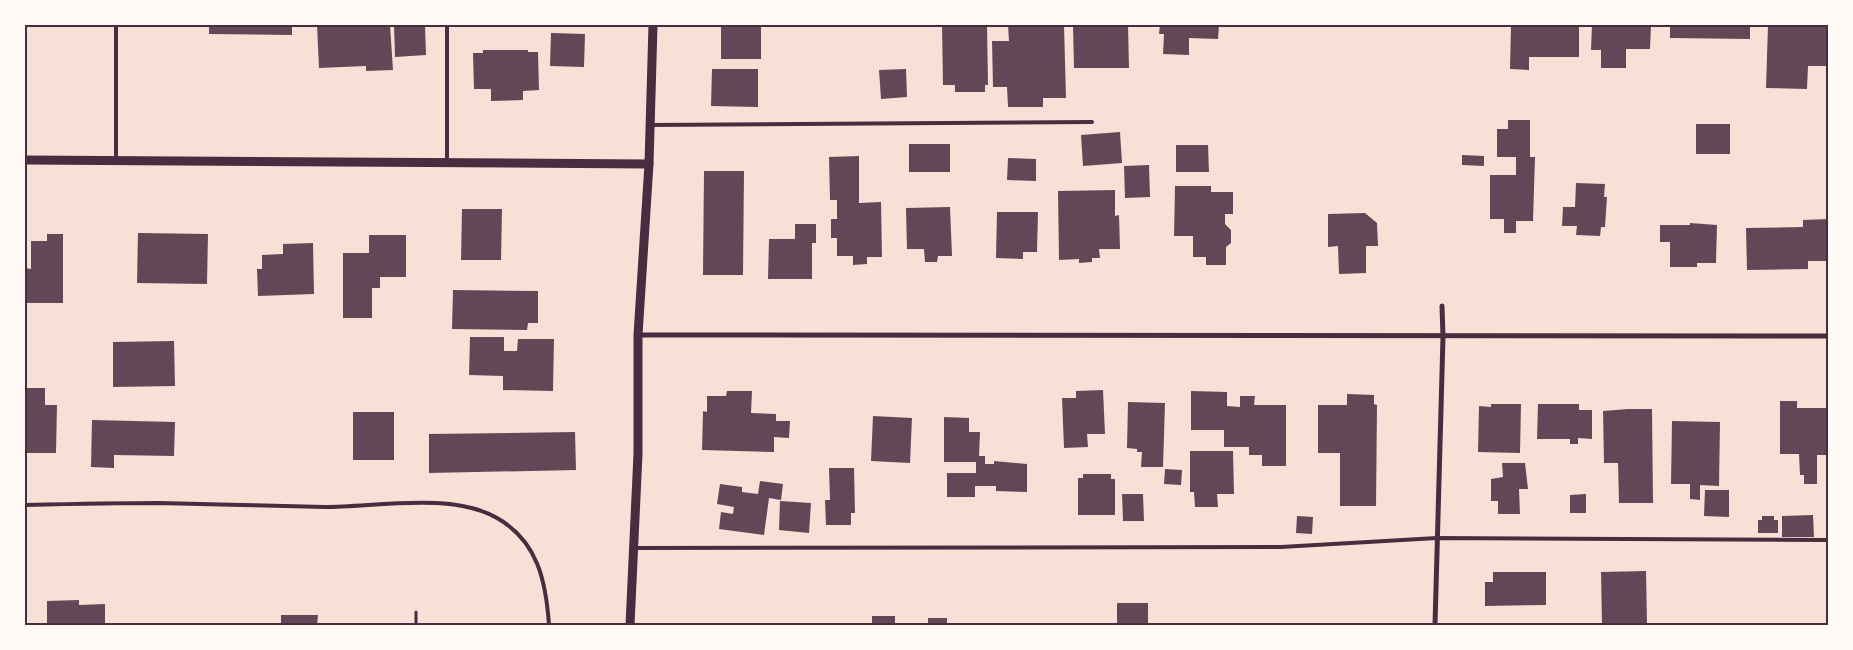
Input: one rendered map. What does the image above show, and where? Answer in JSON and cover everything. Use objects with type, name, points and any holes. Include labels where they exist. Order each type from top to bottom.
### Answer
[{"type":"street","points":[[630,625],[632,548],[638,454],[638,334],[649,164],[653,25]]},
{"type":"street","points":[[25,160],[649,164]]},
{"type":"street","points":[[1435,625],[1443,337],[1442,306]]},
{"type":"street","points":[[638,334],[1443,337],[1828,336]]},
{"type":"lane","points":[[116,25],[116,160]]},
{"type":"lane","points":[[447,25],[447,162]]},
{"type":"lane","points":[[650,125],[1092,122]]},
{"type":"lane","points":[[25,505],[157,503],[326,507],[445,503],[477,508],[498,518],[519,534],[532,553],[543,574],[549,625]]},
{"type":"lane","points":[[632,548],[1281,547],[1437,538],[1828,540]]},
{"type":"path","points":[[416,612],[416,625]]},
{"type":"building","points":[[209,25],[292,25],[292,35],[209,34]]},
{"type":"building","points":[[317,25],[390,25],[393,70],[366,71],[366,66],[319,68]]},
{"type":"building","points":[[394,25],[425,25],[426,55],[395,57]]},
{"type":"building","points":[[721,25],[761,25],[761,59],[721,59]]},
{"type":"building","points":[[942,25],[987,25],[988,85],[985,85],[985,92],[955,92],[955,85],[943,85]]},
{"type":"building","points":[[1008,25],[1064,25],[1066,98],[1043,98],[1043,107],[1008,107],[1007,87],[993,87],[992,41],[1009,41]]},
{"type":"building","points":[[1073,25],[1128,25],[1129,68],[1074,68]]},
{"type":"building","points":[[1160,25],[1219,25],[1218,39],[1189,38],[1189,55],[1163,54],[1164,34],[1159,34]]},
{"type":"building","points":[[1511,25],[1579,25],[1579,57],[1529,57],[1529,70],[1510,69]]},
{"type":"building","points":[[1592,25],[1651,25],[1650,49],[1626,49],[1626,68],[1601,68],[1601,50],[1591,50]]},
{"type":"building","points":[[1670,25],[1750,25],[1750,39],[1670,38]]},
{"type":"building","points":[[1768,25],[1828,25],[1828,66],[1808,66],[1807,89],[1766,88]]},
{"type":"building","points":[[551,33],[585,34],[584,67],[550,66]]},
{"type":"building","points":[[483,50],[528,50],[528,52],[538,52],[539,90],[523,91],[523,100],[491,101],[491,89],[474,89],[473,53],[483,53]]},
{"type":"building","points":[[712,69],[758,69],[758,107],[711,106]]},
{"type":"building","points":[[906,69],[907,97],[881,99],[879,70]]},
{"type":"building","points":[[1508,120],[1530,120],[1530,157],[1535,157],[1533,221],[1516,221],[1516,233],[1504,233],[1504,219],[1490,219],[1490,175],[1516,175],[1516,157],[1497,157],[1497,129],[1508,129]]},
{"type":"building","points":[[1696,124],[1730,124],[1730,154],[1696,154]]},
{"type":"building","points":[[1120,132],[1122,163],[1083,166],[1081,135]]},
{"type":"building","points":[[909,144],[950,144],[950,172],[909,172]]},
{"type":"building","points":[[1176,145],[1208,145],[1209,172],[1176,172]]},
{"type":"building","points":[[1462,155],[1484,156],[1484,166],[1462,165]]},
{"type":"building","points":[[859,156],[859,203],[881,202],[882,257],[867,257],[867,264],[853,265],[853,256],[837,256],[837,238],[831,238],[831,219],[837,219],[837,200],[830,200],[829,157]]},
{"type":"building","points":[[1008,158],[1036,159],[1036,181],[1007,180]]},
{"type":"building","points":[[1149,165],[1150,197],[1125,198],[1124,166]]},
{"type":"building","points":[[704,171],[744,171],[743,275],[703,275]]},
{"type":"building","points":[[1576,183],[1605,184],[1604,197],[1607,197],[1605,227],[1601,227],[1600,236],[1576,235],[1577,226],[1562,226],[1563,207],[1575,207]]},
{"type":"building","points":[[1175,186],[1211,186],[1211,192],[1233,192],[1233,214],[1225,214],[1225,224],[1231,230],[1231,243],[1226,247],[1226,265],[1206,265],[1206,257],[1193,257],[1193,236],[1174,236]]},
{"type":"building","points":[[1115,190],[1115,216],[1119,215],[1120,249],[1099,249],[1100,258],[1092,258],[1092,262],[1079,263],[1079,259],[1059,260],[1058,191]]},
{"type":"building","points":[[950,207],[952,256],[938,256],[937,262],[925,262],[924,249],[907,249],[906,208]]},
{"type":"building","points":[[462,209],[502,209],[501,260],[461,260]]},
{"type":"building","points":[[997,212],[1038,212],[1037,252],[1023,252],[1023,259],[996,258]]},
{"type":"building","points":[[1365,213],[1377,223],[1378,246],[1366,246],[1366,273],[1339,274],[1338,246],[1328,247],[1328,214]]},
{"type":"building","points":[[1828,219],[1828,261],[1808,261],[1808,269],[1747,270],[1746,228],[1803,227],[1803,220]]},
{"type":"building","points":[[1690,223],[1717,225],[1716,263],[1697,263],[1697,267],[1670,267],[1670,242],[1660,242],[1660,225],[1690,225]]},
{"type":"building","points":[[795,224],[816,224],[816,243],[812,243],[812,279],[768,279],[769,239],[795,239]]},
{"type":"building","points":[[138,233],[208,234],[207,284],[137,283]]},
{"type":"building","points":[[47,234],[63,234],[63,303],[25,303],[25,268],[31,269],[31,241],[47,241]]},
{"type":"building","points":[[369,235],[406,235],[406,277],[380,277],[380,288],[372,288],[372,318],[343,318],[343,253],[369,253]]},
{"type":"building","points":[[313,243],[314,294],[258,296],[257,269],[262,269],[262,255],[283,254],[283,244]]},
{"type":"building","points":[[453,290],[538,291],[538,323],[528,323],[527,330],[452,329]]},
{"type":"building","points":[[470,337],[504,337],[504,351],[517,351],[518,339],[554,339],[553,391],[503,390],[503,376],[469,375]]},
{"type":"building","points":[[174,341],[175,386],[113,387],[113,342]]},
{"type":"building","points":[[25,388],[45,388],[45,405],[57,405],[56,453],[25,453]]},
{"type":"building","points":[[1103,390],[1105,434],[1087,434],[1088,447],[1064,448],[1062,398],[1076,398],[1076,391]]},
{"type":"building","points":[[727,391],[752,391],[751,413],[776,414],[776,421],[790,421],[789,438],[774,437],[774,452],[702,450],[703,411],[707,412],[707,396],[726,396]]},
{"type":"building","points":[[1191,391],[1227,392],[1227,406],[1240,407],[1240,396],[1255,396],[1254,405],[1286,405],[1286,466],[1262,466],[1262,455],[1249,455],[1249,447],[1224,447],[1224,430],[1191,430]]},
{"type":"building","points":[[1347,394],[1374,395],[1374,404],[1377,405],[1376,506],[1340,506],[1340,453],[1318,453],[1318,405],[1347,405]]},
{"type":"building","points":[[1780,401],[1797,401],[1797,408],[1828,408],[1828,455],[1817,455],[1817,484],[1804,484],[1804,475],[1800,475],[1799,454],[1780,454]]},
{"type":"building","points":[[1128,402],[1165,403],[1163,467],[1141,467],[1142,452],[1137,452],[1137,449],[1127,448]]},
{"type":"building","points":[[1491,404],[1521,404],[1520,453],[1478,452],[1479,406],[1491,407]]},
{"type":"building","points":[[1538,404],[1579,404],[1579,410],[1592,410],[1592,439],[1578,438],[1578,444],[1570,444],[1570,439],[1537,439]]},
{"type":"building","points":[[1652,409],[1653,503],[1619,503],[1618,463],[1604,463],[1603,411]]},
{"type":"building","points":[[353,412],[394,412],[394,460],[353,460]]},
{"type":"building","points":[[873,416],[912,418],[910,463],[871,461]]},
{"type":"building","points":[[944,417],[969,418],[969,432],[980,432],[979,456],[985,456],[985,464],[994,464],[994,461],[1027,464],[1027,492],[996,491],[996,486],[975,486],[975,497],[947,497],[947,473],[976,473],[976,462],[944,462]]},
{"type":"building","points":[[92,420],[175,422],[174,456],[114,455],[114,468],[91,467]]},
{"type":"building","points":[[1672,421],[1720,422],[1719,486],[1700,485],[1700,500],[1690,499],[1690,484],[1671,484]]},
{"type":"building","points":[[575,432],[576,470],[429,473],[429,434]]},
{"type":"building","points":[[1190,451],[1233,451],[1234,494],[1217,494],[1218,507],[1195,507],[1194,492],[1190,492]]},
{"type":"building","points":[[1502,463],[1525,463],[1528,489],[1519,489],[1520,514],[1498,514],[1498,501],[1491,501],[1491,479],[1503,477]]},
{"type":"building","points":[[829,468],[854,468],[855,513],[851,513],[851,525],[826,525],[825,500],[830,500]]},
{"type":"building","points":[[1165,469],[1182,470],[1181,485],[1164,484]]},
{"type":"building","points":[[1083,474],[1111,474],[1111,479],[1115,479],[1115,515],[1078,515],[1078,478],[1083,478]]},
{"type":"building","points":[[760,481],[783,484],[781,500],[769,498],[764,535],[719,529],[721,512],[733,514],[734,507],[717,504],[720,484],[742,487],[742,492],[758,494]]},
{"type":"building","points":[[1705,490],[1729,490],[1729,517],[1704,516]]},
{"type":"building","points":[[1122,494],[1143,494],[1144,521],[1123,521]]},
{"type":"building","points":[[1586,494],[1586,513],[1570,513],[1570,495]]},
{"type":"building","points":[[780,501],[811,503],[809,533],[779,530]]},
{"type":"building","points":[[1813,515],[1814,537],[1782,537],[1782,516]]},
{"type":"building","points":[[1297,516],[1313,517],[1312,534],[1296,533]]},
{"type":"building","points":[[1762,516],[1774,516],[1774,520],[1778,520],[1778,533],[1758,533],[1758,520],[1762,520]]},
{"type":"building","points":[[1646,571],[1647,625],[1602,625],[1601,572]]},
{"type":"building","points":[[1493,572],[1546,572],[1546,605],[1485,606],[1485,582],[1493,582]]},
{"type":"building","points":[[79,600],[79,605],[105,604],[105,625],[47,625],[47,601]]},
{"type":"building","points":[[1117,603],[1148,603],[1148,625],[1117,625]]},
{"type":"building","points":[[281,615],[318,615],[317,625],[281,625]]},
{"type":"building","points":[[872,616],[895,616],[895,625],[872,625]]},
{"type":"building","points":[[928,618],[947,618],[947,625],[928,625]]}]
